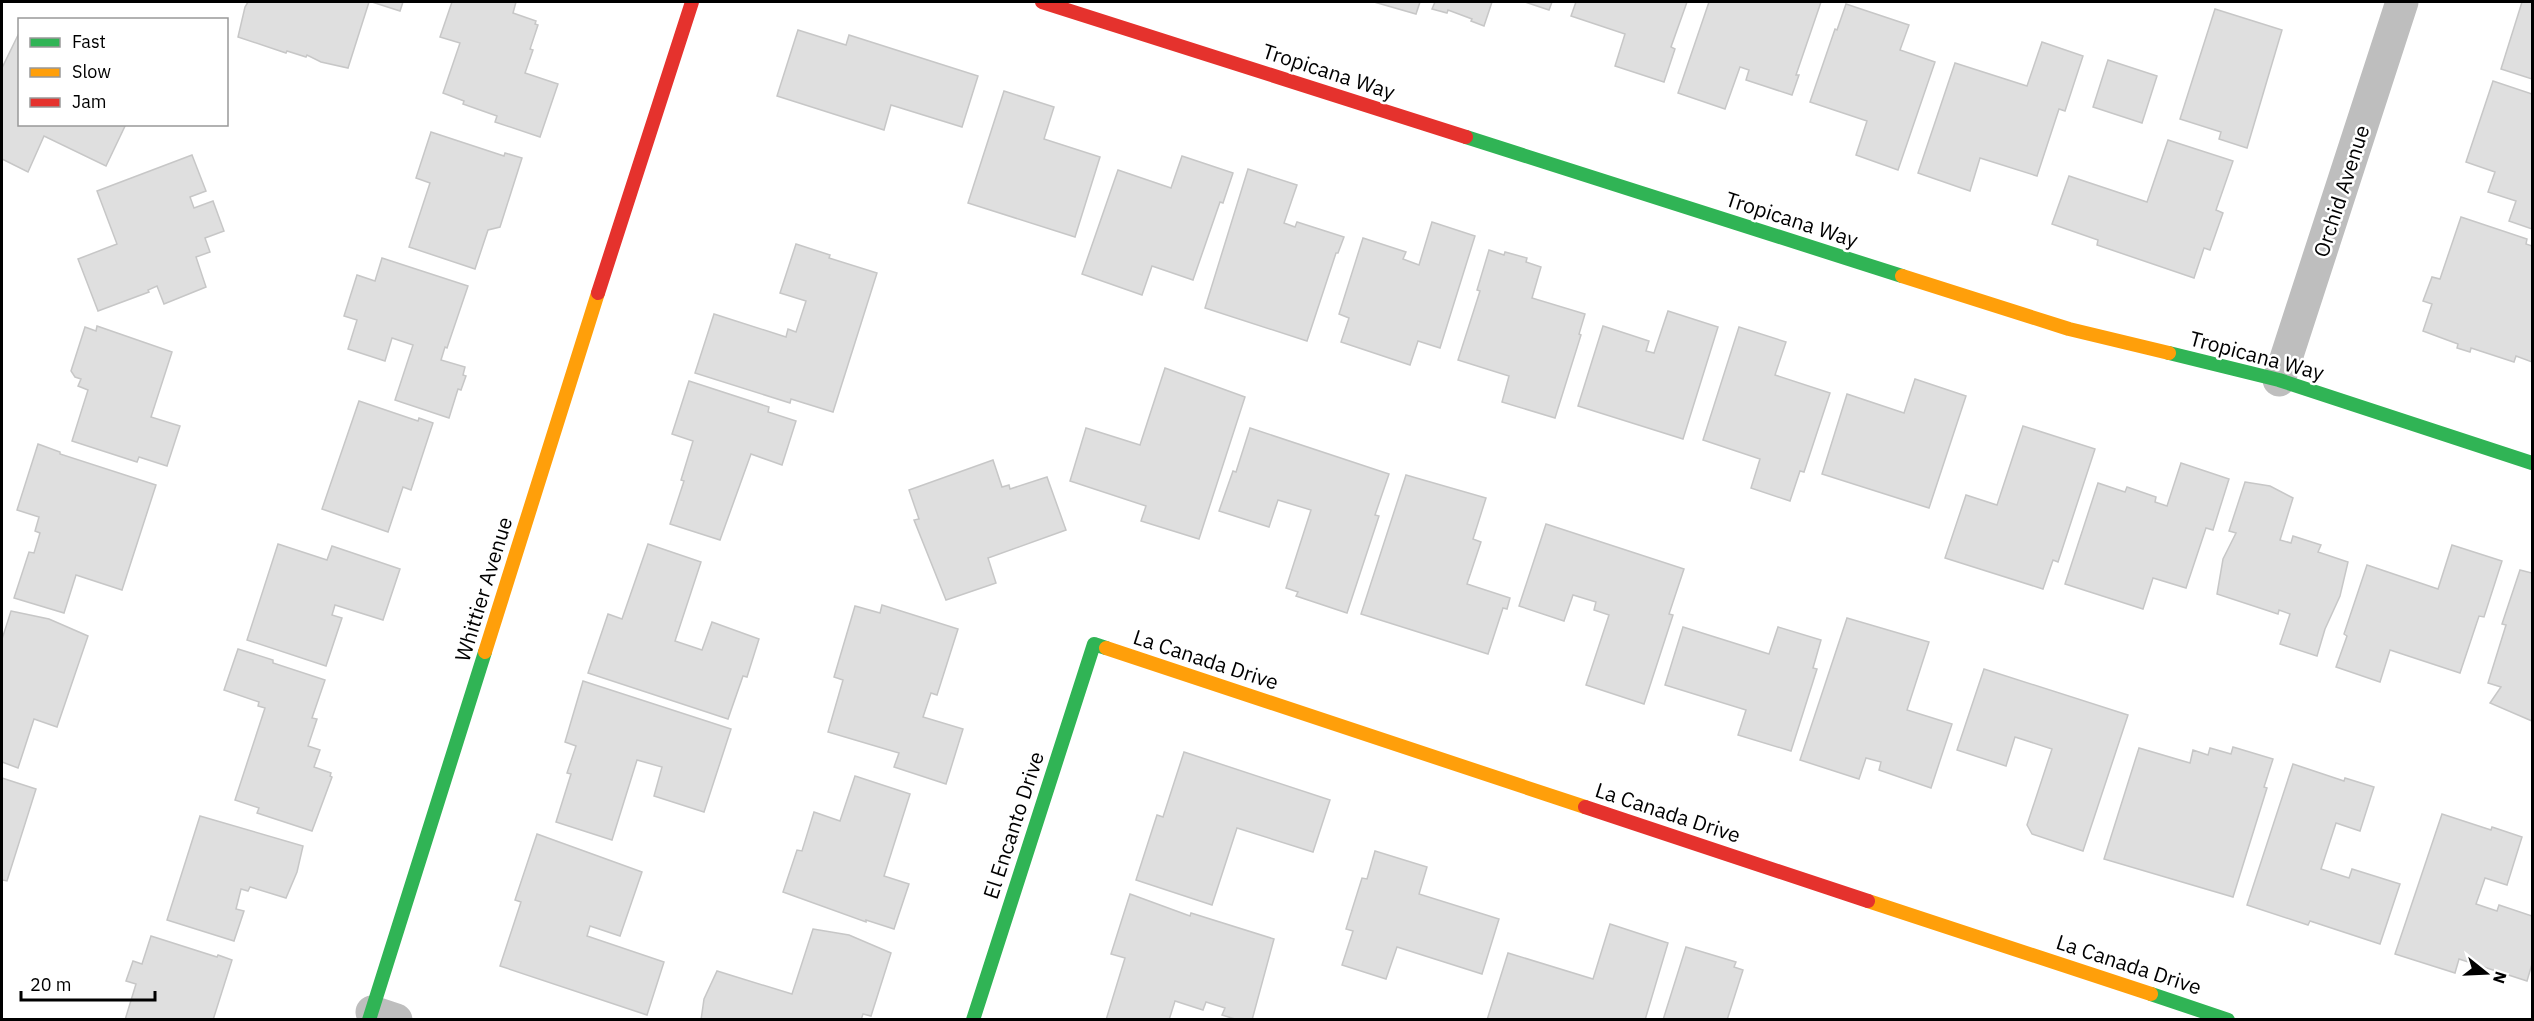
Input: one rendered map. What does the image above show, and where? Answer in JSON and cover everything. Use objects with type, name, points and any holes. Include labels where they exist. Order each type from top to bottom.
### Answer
[{"type":"street","name":"Whittier Avenue","points":[[379,1017],[636,171],[692,2]]},
{"type":"street","name":"Tropicana Way","points":[[1042,2],[2069,329],[2279,380],[2532,463]]},
{"type":"street","name":"Orchid Avenue","points":[[2279,380],[2402,2]]},
{"type":"street","name":"El Encanto Drive","points":[[973,1020],[1094,644]]},
{"type":"street","name":"La Canada Drive","points":[[1094,644],[2228,1020]]},
{"type":"building","points":[[248,2],[369,2],[348,68],[321,62],[307,55],[306,57],[287,51],[286,53],[238,37]]},
{"type":"building","points":[[372,2],[403,2],[400,11]]},
{"type":"building","points":[[452,2],[516,2],[513,13],[536,21],[535,24],[538,25],[530,49],[533,50],[525,73],[558,84],[540,137],[495,122],[497,116],[463,104],[464,101],[443,93],[460,43],[440,37]]},
{"type":"building","points":[[1374,2],[1420,2],[1416,14]]},
{"type":"building","points":[[1435,2],[1492,2],[1484,26],[1448,10],[1447,13],[1432,9]]},
{"type":"building","points":[[1525,2],[1552,2],[1549,10]]},
{"type":"building","points":[[1576,2],[1687,2],[1671,47],[1675,49],[1664,82],[1615,66],[1625,34],[1571,16]]},
{"type":"building","points":[[1709,2],[1821,2],[1796,75],[1799,75],[1792,95],[1746,80],[1749,70],[1740,67],[1725,109],[1678,93]]},
{"type":"building","points":[[2522,2],[2532,2],[2532,79],[2501,69]]},
{"type":"building","points":[[1846,4],[1909,25],[1900,50],[1935,62],[1898,170],[1856,155],[1867,121],[1810,102]]},
{"type":"building","points":[[2215,9],[2282,30],[2247,148],[2219,139],[2221,132],[2180,119]]},
{"type":"building","points":[[798,30],[846,45],[849,35],[978,76],[962,127],[891,105],[884,130],[777,96]]},
{"type":"building","points":[[18,35],[18,126],[125,126],[106,166],[44,136],[28,172],[2,159],[2,68]]},
{"type":"building","points":[[2042,42],[2083,56],[2065,111],[2059,109],[2037,176],[1980,158],[1970,191],[1918,173],[1955,63],[2027,86]]},
{"type":"building","points":[[2108,60],[2157,76],[2142,123],[2093,107]]},
{"type":"building","points":[[2493,81],[2532,94],[2532,229],[2509,221],[2516,201],[2488,192],[2495,172],[2466,162]]},
{"type":"building","points":[[1004,91],[1054,107],[1044,139],[1100,157],[1075,237],[968,203]]},
{"type":"building","points":[[431,132],[504,156],[505,153],[522,158],[500,227],[488,230],[475,269],[409,247],[430,183],[416,178]]},
{"type":"building","points":[[2168,140],[2233,161],[2216,210],[2223,213],[2210,250],[2204,248],[2194,278],[2097,245],[2098,240],[2052,224],[2069,176],[2147,202]]},
{"type":"building","points":[[192,155],[206,191],[190,197],[194,208],[213,201],[224,231],[205,238],[210,252],[196,257],[206,287],[164,304],[157,286],[148,290],[149,292],[98,311],[78,259],[117,244],[97,191]]},
{"type":"building","points":[[1182,156],[1233,173],[1223,203],[1220,202],[1193,280],[1152,266],[1142,295],[1082,274],[1118,170],[1171,188]]},
{"type":"building","points":[[1248,169],[1297,185],[1284,223],[1295,227],[1297,222],[1344,237],[1336,253],[1307,341],[1205,308]]},
{"type":"building","points":[[2461,217],[2527,239],[2526,244],[2532,246],[2532,362],[2516,356],[2514,362],[2471,348],[2470,352],[2457,348],[2458,344],[2423,331],[2432,304],[2423,301],[2432,277],[2440,279]]},
{"type":"building","points":[[1432,222],[1475,236],[1440,348],[1418,341],[1410,365],[1341,342],[1349,318],[1339,314],[1363,238],[1406,252],[1403,259],[1419,265]]},
{"type":"building","points":[[796,244],[830,255],[829,258],[877,273],[833,412],[791,399],[790,403],[695,373],[714,314],[786,337],[788,329],[796,332],[806,301],[780,293]]},
{"type":"building","points":[[1489,250],[1504,255],[1505,252],[1527,258],[1526,262],[1541,267],[1532,298],[1585,314],[1579,334],[1581,335],[1555,418],[1502,402],[1509,376],[1458,360],[1480,291],[1477,290]]},
{"type":"building","points":[[382,258],[468,286],[441,360],[465,367],[463,375],[466,376],[461,390],[458,389],[449,418],[395,400],[413,345],[392,338],[385,361],[348,349],[357,320],[344,316],[357,275],[375,281]]},
{"type":"building","points":[[1668,311],[1718,327],[1683,439],[1578,406],[1603,326],[1649,341],[1646,351],[1654,353]]},
{"type":"building","points":[[97,326],[172,352],[151,417],[180,426],[167,466],[139,457],[137,462],[72,441],[88,390],[78,386],[81,379],[75,377],[71,371],[85,327],[96,331]]},
{"type":"building","points":[[1739,327],[1786,342],[1775,375],[1830,393],[1804,472],[1800,471],[1790,501],[1751,488],[1760,459],[1703,440]]},
{"type":"building","points":[[1165,368],[1245,397],[1199,539],[1141,521],[1146,506],[1070,481],[1086,428],[1140,445]]},
{"type":"building","points":[[1915,379],[1966,396],[1929,508],[1822,474],[1847,394],[1904,413]]},
{"type":"building","points":[[689,381],[769,407],[768,412],[796,421],[782,465],[751,454],[720,540],[670,524],[684,481],[681,480],[693,441],[672,434]]},
{"type":"building","points":[[359,401],[418,421],[419,418],[433,423],[411,490],[403,487],[388,532],[322,509]]},
{"type":"building","points":[[2023,426],[2095,449],[2058,562],[2053,560],[2043,589],[1945,558],[1966,495],[1997,505]]},
{"type":"building","points":[[1250,428],[1389,474],[1375,515],[1379,516],[1347,613],[1296,596],[1298,592],[1286,588],[1311,510],[1278,500],[1269,527],[1219,511],[1233,471],[1236,472]]},
{"type":"building","points":[[38,444],[60,452],[60,454],[156,485],[122,590],[76,575],[64,613],[14,598],[29,552],[34,553],[40,533],[35,531],[39,517],[17,510]]},
{"type":"building","points":[[993,460],[1002,487],[1009,485],[1010,489],[1047,477],[1066,530],[988,558],[996,583],[946,600],[914,520],[919,519],[909,490]]},
{"type":"building","points":[[2181,463],[2229,479],[2213,530],[2206,528],[2186,588],[2153,578],[2143,609],[2065,584],[2098,483],[2125,492],[2127,487],[2156,497],[2155,502],[2167,506]]},
{"type":"building","points":[[1406,475],[1486,498],[1473,539],[1481,542],[1467,584],[1510,598],[1507,609],[1503,608],[1488,654],[1361,614]]},
{"type":"building","points":[[2245,482],[2270,486],[2293,498],[2280,540],[2291,543],[2293,536],[2321,545],[2318,552],[2348,562],[2340,596],[2325,629],[2317,656],[2280,644],[2290,614],[2279,610],[2278,614],[2217,594],[2223,559],[2236,533],[2229,531]]},
{"type":"building","points":[[1546,524],[1684,569],[1669,614],[1673,615],[1644,704],[1586,685],[1609,615],[1594,610],[1596,602],[1573,595],[1564,621],[1519,606]]},
{"type":"building","points":[[278,544],[327,560],[332,546],[400,569],[383,620],[335,605],[332,615],[342,618],[326,666],[247,640]]},
{"type":"building","points":[[648,544],[701,562],[675,641],[702,650],[712,622],[759,639],[747,677],[743,676],[728,719],[588,673],[608,614],[622,619]]},
{"type":"building","points":[[2452,545],[2502,561],[2484,617],[2479,616],[2460,673],[2390,650],[2380,682],[2336,667],[2347,636],[2344,634],[2367,565],[2438,589]]},
{"type":"building","points":[[2520,570],[2532,573],[2532,721],[2490,703],[2501,687],[2488,683],[2506,625],[2502,624]]},
{"type":"building","points":[[882,605],[958,629],[937,695],[931,693],[923,717],[963,729],[946,784],[894,767],[899,753],[828,732],[843,680],[834,677],[855,606],[880,613]]},
{"type":"building","points":[[11,611],[49,619],[88,636],[57,727],[34,719],[18,768],[2,762],[2,639]]},
{"type":"building","points":[[1847,618],[1929,642],[1907,710],[1952,724],[1931,788],[1879,770],[1881,762],[1866,758],[1859,779],[1800,760]]},
{"type":"building","points":[[1683,627],[1769,654],[1778,627],[1821,640],[1813,668],[1817,669],[1791,751],[1738,735],[1746,710],[1665,685]]},
{"type":"building","points":[[238,649],[325,680],[312,718],[317,719],[308,746],[320,750],[314,767],[331,773],[332,777],[312,831],[257,813],[259,808],[235,800],[265,708],[258,706],[259,702],[224,690]]},
{"type":"building","points":[[1984,669],[2128,715],[2083,851],[2032,834],[2027,825],[2052,749],[2015,737],[2006,766],[1957,750]]},
{"type":"building","points":[[583,681],[731,729],[704,812],[654,796],[662,767],[637,760],[612,840],[556,822],[571,774],[567,773],[576,746],[565,742]]},
{"type":"building","points":[[2233,747],[2273,759],[2264,787],[2267,788],[2233,897],[2104,859],[2139,748],[2190,763],[2193,750],[2208,755],[2210,748],[2231,754]]},
{"type":"building","points":[[1184,752],[1330,800],[1313,852],[1237,828],[1212,905],[1136,880],[1157,815],[1163,817]]},
{"type":"building","points":[[2293,764],[2344,781],[2345,778],[2374,787],[2360,831],[2336,823],[2321,869],[2349,878],[2352,869],[2400,884],[2380,944],[2310,921],[2308,925],[2247,905]]},
{"type":"building","points":[[855,776],[910,794],[884,876],[909,884],[894,929],[866,920],[866,922],[783,892],[797,850],[802,851],[814,812],[840,821]]},
{"type":"building","points":[[2,778],[36,789],[7,881],[2,880]]},
{"type":"building","points":[[2442,814],[2491,830],[2492,827],[2522,837],[2507,885],[2485,878],[2476,904],[2497,911],[2499,905],[2532,916],[2532,964],[2527,981],[2459,959],[2455,973],[2395,954]]},
{"type":"building","points":[[200,816],[303,846],[297,872],[286,898],[250,887],[248,891],[241,889],[236,909],[244,911],[234,941],[167,920]]},
{"type":"building","points":[[537,834],[642,872],[620,936],[590,926],[587,936],[664,962],[647,1015],[500,966],[521,902],[515,900]]},
{"type":"building","points":[[1375,851],[1427,867],[1419,894],[1499,919],[1482,974],[1397,947],[1386,979],[1342,965],[1353,931],[1346,929],[1362,878],[1367,879]]},
{"type":"building","points":[[1130,894],[1190,916],[1191,913],[1274,939],[1252,1020],[1238,1020],[1222,1015],[1225,1008],[1206,1002],[1203,1010],[1175,1001],[1169,1020],[1106,1020],[1125,958],[1111,954]]},
{"type":"building","points":[[1610,924],[1668,943],[1645,1020],[1487,1020],[1508,953],[1593,979]]},
{"type":"building","points":[[813,929],[849,935],[891,953],[871,1016],[863,1014],[861,1020],[701,1020],[704,999],[717,971],[792,994]]},
{"type":"building","points":[[151,936],[232,960],[213,1020],[125,1020],[136,984],[126,981],[133,961],[142,964]]},
{"type":"building","points":[[1686,947],[1736,962],[1734,967],[1743,970],[1727,1020],[1663,1020]]},
{"type":"traffic: fast","points":[[1466,137],[1902,276]]},
{"type":"traffic: fast","points":[[2169,353],[2279,380],[2532,463]]},
{"type":"traffic: fast","points":[[973,1020],[1094,644],[1106,648]]},
{"type":"traffic: fast","points":[[369,1020],[485,652]]},
{"type":"traffic: fast","points":[[2151,994],[2228,1020]]},
{"type":"traffic: slow","points":[[1902,276],[2069,329],[2169,353]]},
{"type":"traffic: slow","points":[[485,652],[598,293]]},
{"type":"traffic: slow","points":[[1106,648],[1585,807]]},
{"type":"traffic: slow","points":[[1868,901],[2151,994]]},
{"type":"traffic: jam","points":[[598,293],[692,2]]},
{"type":"traffic: jam","points":[[1042,2],[1466,137]]},
{"type":"traffic: jam","points":[[1585,807],[1868,901]]}]
